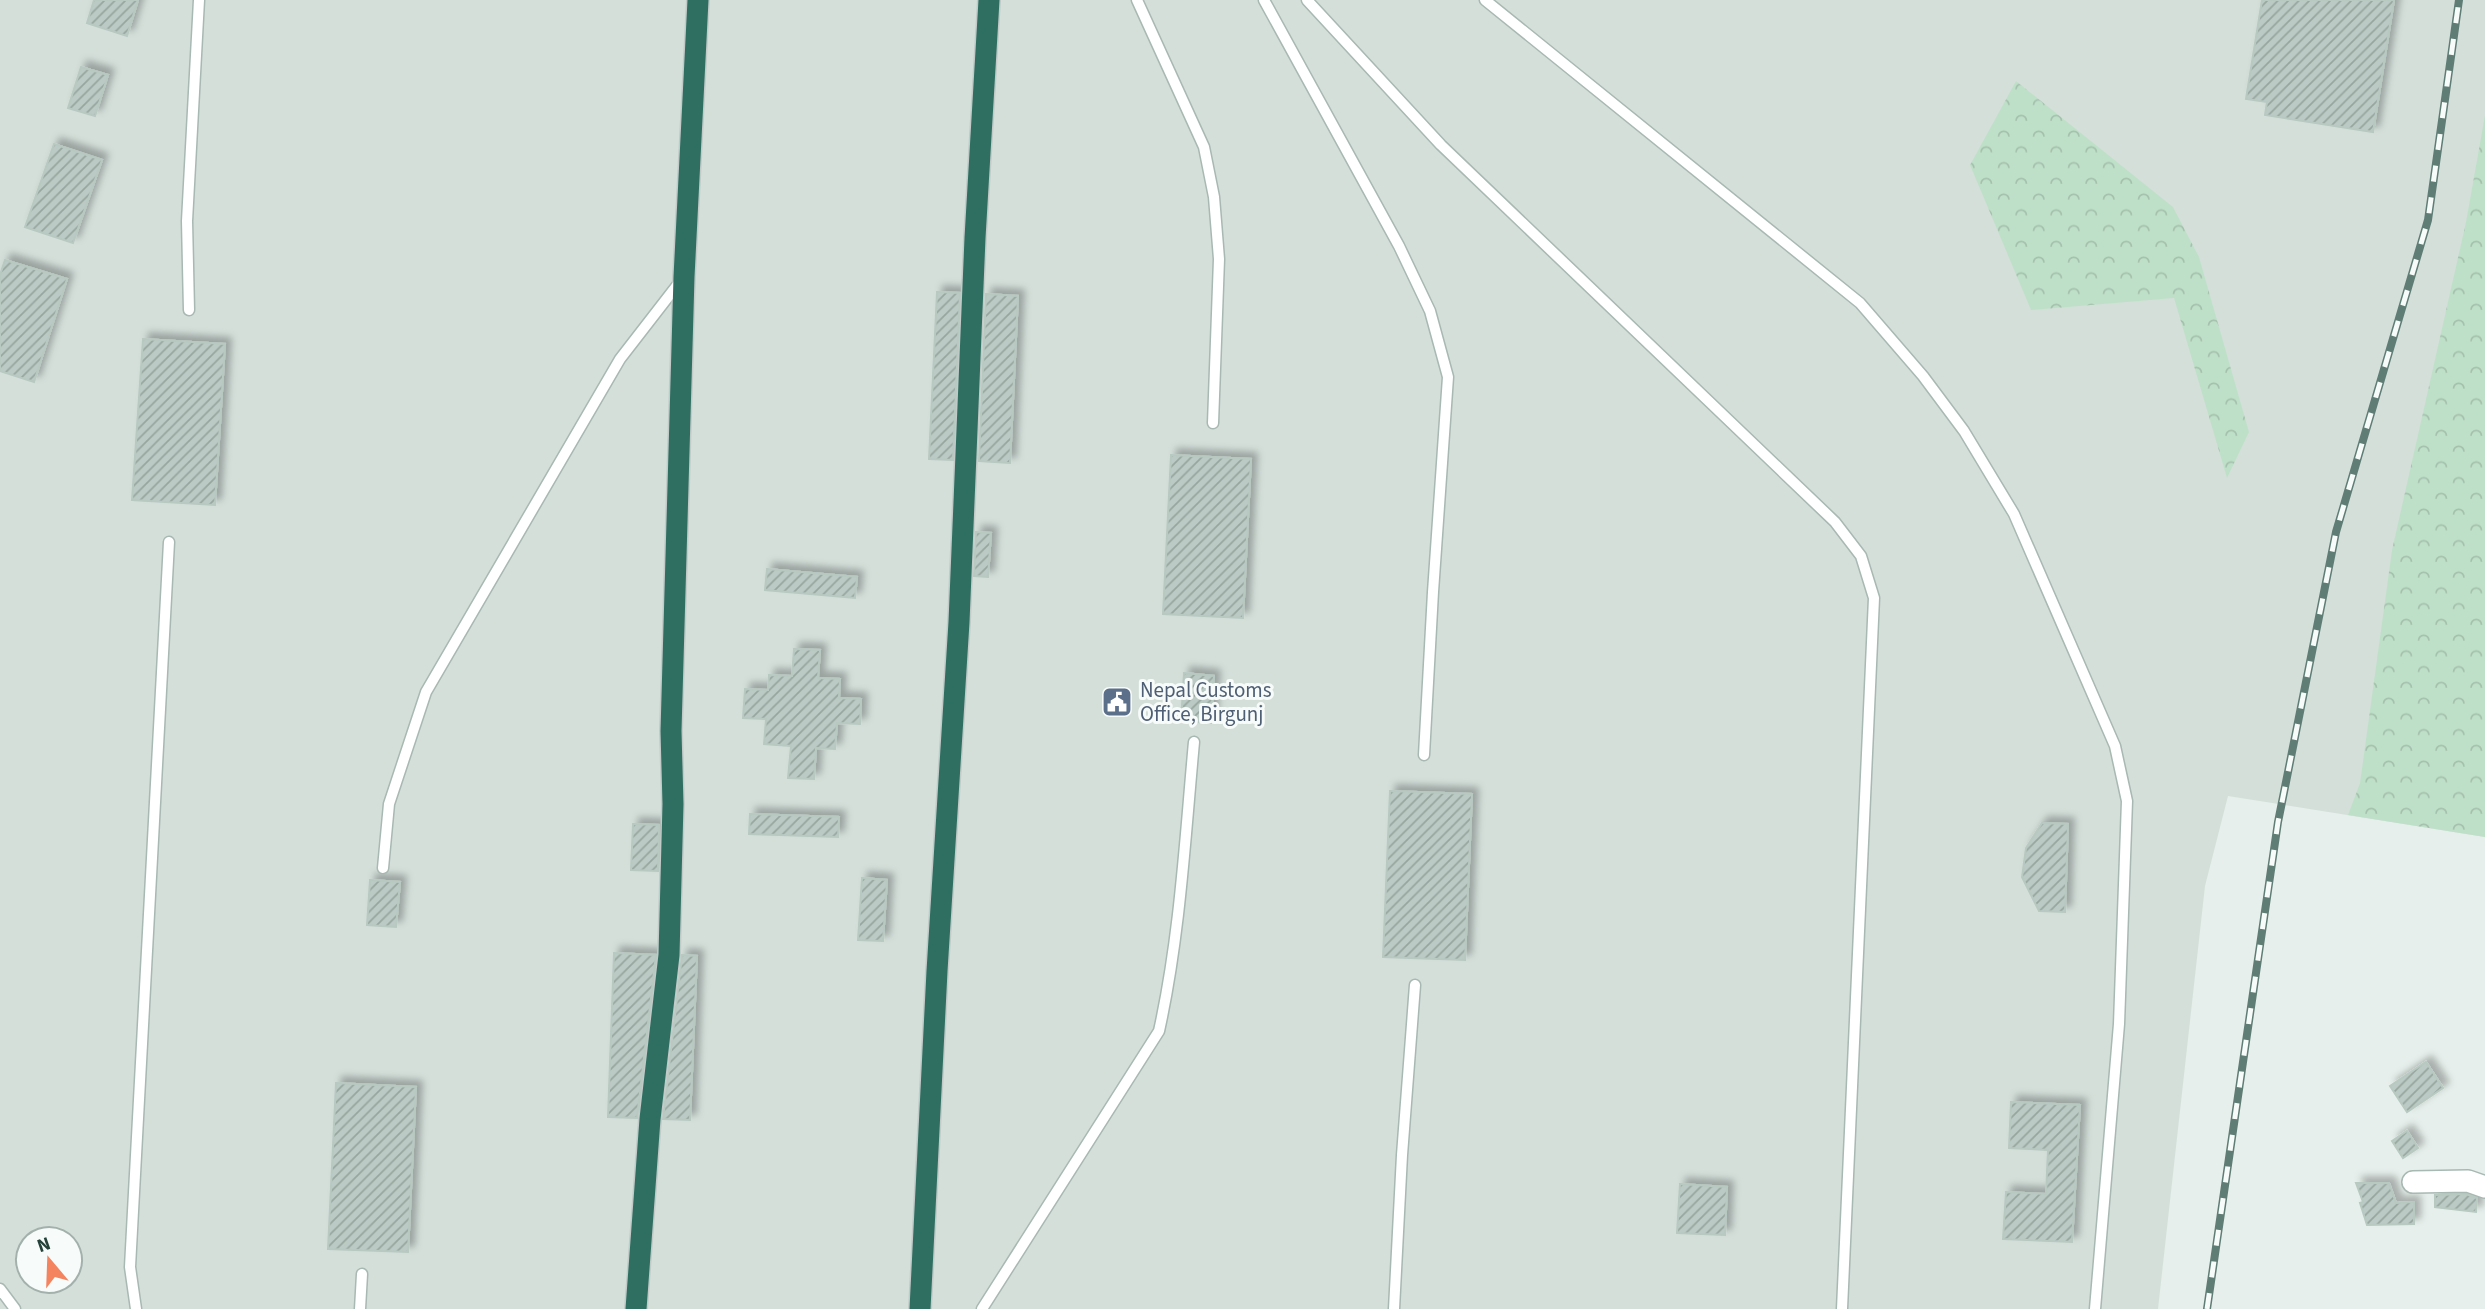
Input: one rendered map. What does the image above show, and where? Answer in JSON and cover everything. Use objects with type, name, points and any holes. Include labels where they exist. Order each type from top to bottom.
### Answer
[{"type":"highway","points":[[636,1309],[650,1119],[669,955],[673,804],[671,731],[684,277],[698,0]]},
{"type":"highway","points":[[920,1309],[937,971],[959,622],[975,238],[989,0]]},
{"type":"street","points":[[2413,1182],[2468,1181],[2485,1186]]},
{"type":"lane","points":[[189,310],[187,221],[199,0]]},
{"type":"lane","points":[[1137,0],[1204,147],[1214,197],[1219,259],[1213,423]]},
{"type":"lane","points":[[1264,0],[1399,246],[1430,312],[1448,377],[1424,755]]},
{"type":"lane","points":[[1307,0],[1441,145],[1835,522],[1861,556],[1874,598],[1842,1309]]},
{"type":"lane","points":[[1485,0],[1860,303],[1923,376],[1964,431],[2014,514],[2115,746],[2127,801],[2119,1024],[2095,1309]]},
{"type":"lane","points":[[383,868],[389,804],[426,692],[620,359],[684,277]]},
{"type":"lane","points":[[136,1309],[130,1268],[169,542]]},
{"type":"lane","points":[[982,1309],[1158,1031],[1176,935],[1194,743]]},
{"type":"lane","points":[[1394,1309],[1415,985]]},
{"type":"lane","points":[[360,1309],[362,1274]]},
{"type":"lane","points":[[0,1289],[15,1309]]},
{"type":"shaded area","name":"Nepal Customs Office, Birgunj","points":[[0,0],[2485,0],[2485,837],[2228,796],[2205,886],[2158,1309],[0,1309]]},
{"type":"green space","points":[[2016,81],[2173,207],[2199,257],[2249,432],[2227,478],[2174,298],[2031,310],[1970,165]]},
{"type":"green space","points":[[2485,115],[2485,837],[2348,815],[2360,783],[2392,550],[2466,222]]},
{"type":"building","points":[[94,0],[138,0],[127,36],[87,23]]},
{"type":"building","points":[[2262,0],[2394,0],[2373,132],[2265,115],[2267,102],[2246,99]]},
{"type":"building","points":[[81,67],[108,75],[95,116],[68,108]]},
{"type":"building","points":[[54,144],[102,160],[73,243],[25,227]]},
{"type":"building","points":[[5,260],[67,279],[34,382],[0,371],[0,275]]},
{"type":"building","points":[[937,292],[960,293],[953,460],[929,459]]},
{"type":"building","points":[[986,294],[1018,296],[1010,463],[979,461]]},
{"type":"building","points":[[143,339],[225,344],[215,505],[132,500]]},
{"type":"building","points":[[1171,455],[1251,459],[1243,618],[1163,614]]},
{"type":"building","points":[[976,532],[991,533],[988,577],[974,576]]},
{"type":"building","points":[[767,569],[857,577],[855,598],[765,590]]},
{"type":"building","points":[[794,649],[820,650],[818,678],[840,679],[839,698],[861,699],[860,724],[837,723],[835,749],[816,748],[814,779],[788,778],[791,746],[764,744],[766,719],[743,718],[745,689],[768,690],[769,675],[792,676]]},
{"type":"building","points":[[1184,673],[1214,676],[1211,723],[1181,721]]},
{"type":"building","points":[[1390,791],[1472,794],[1465,960],[1383,957]]},
{"type":"building","points":[[750,814],[839,817],[838,837],[749,834]]},
{"type":"building","points":[[2042,823],[2068,824],[2065,912],[2039,911],[2022,877],[2026,848]]},
{"type":"building","points":[[633,824],[659,825],[658,871],[631,870]]},
{"type":"building","points":[[862,878],[887,880],[883,941],[858,940]]},
{"type":"building","points":[[370,880],[400,882],[396,927],[367,925]]},
{"type":"building","points":[[614,953],[656,955],[637,1118],[608,1117]]},
{"type":"building","points":[[682,955],[697,956],[690,1120],[663,1119]]},
{"type":"building","points":[[2426,1062],[2443,1088],[2407,1112],[2390,1086]]},
{"type":"building","points":[[336,1083],[416,1087],[408,1252],[328,1249]]},
{"type":"building","points":[[2011,1102],[2080,1105],[2072,1242],[2003,1239],[2006,1192],[2046,1194],[2048,1150],[2009,1148]]},
{"type":"building","points":[[2407,1131],[2418,1148],[2403,1158],[2392,1141]]},
{"type":"building","points":[[2356,1183],[2389,1183],[2396,1203],[2414,1202],[2414,1224],[2367,1225]]},
{"type":"building","points":[[1680,1184],[1727,1187],[1725,1235],[1677,1233]]},
{"type":"building","points":[[2466,1194],[2477,1198],[2476,1212],[2435,1207],[2435,1195]]},
{"type":"railway","points":[[2207,1309],[2278,822],[2336,532],[2428,220],[2459,0]]},
{"type":"place","name":"Nepal Customs Office, Birgunj","points":[[1117,702]]}]
